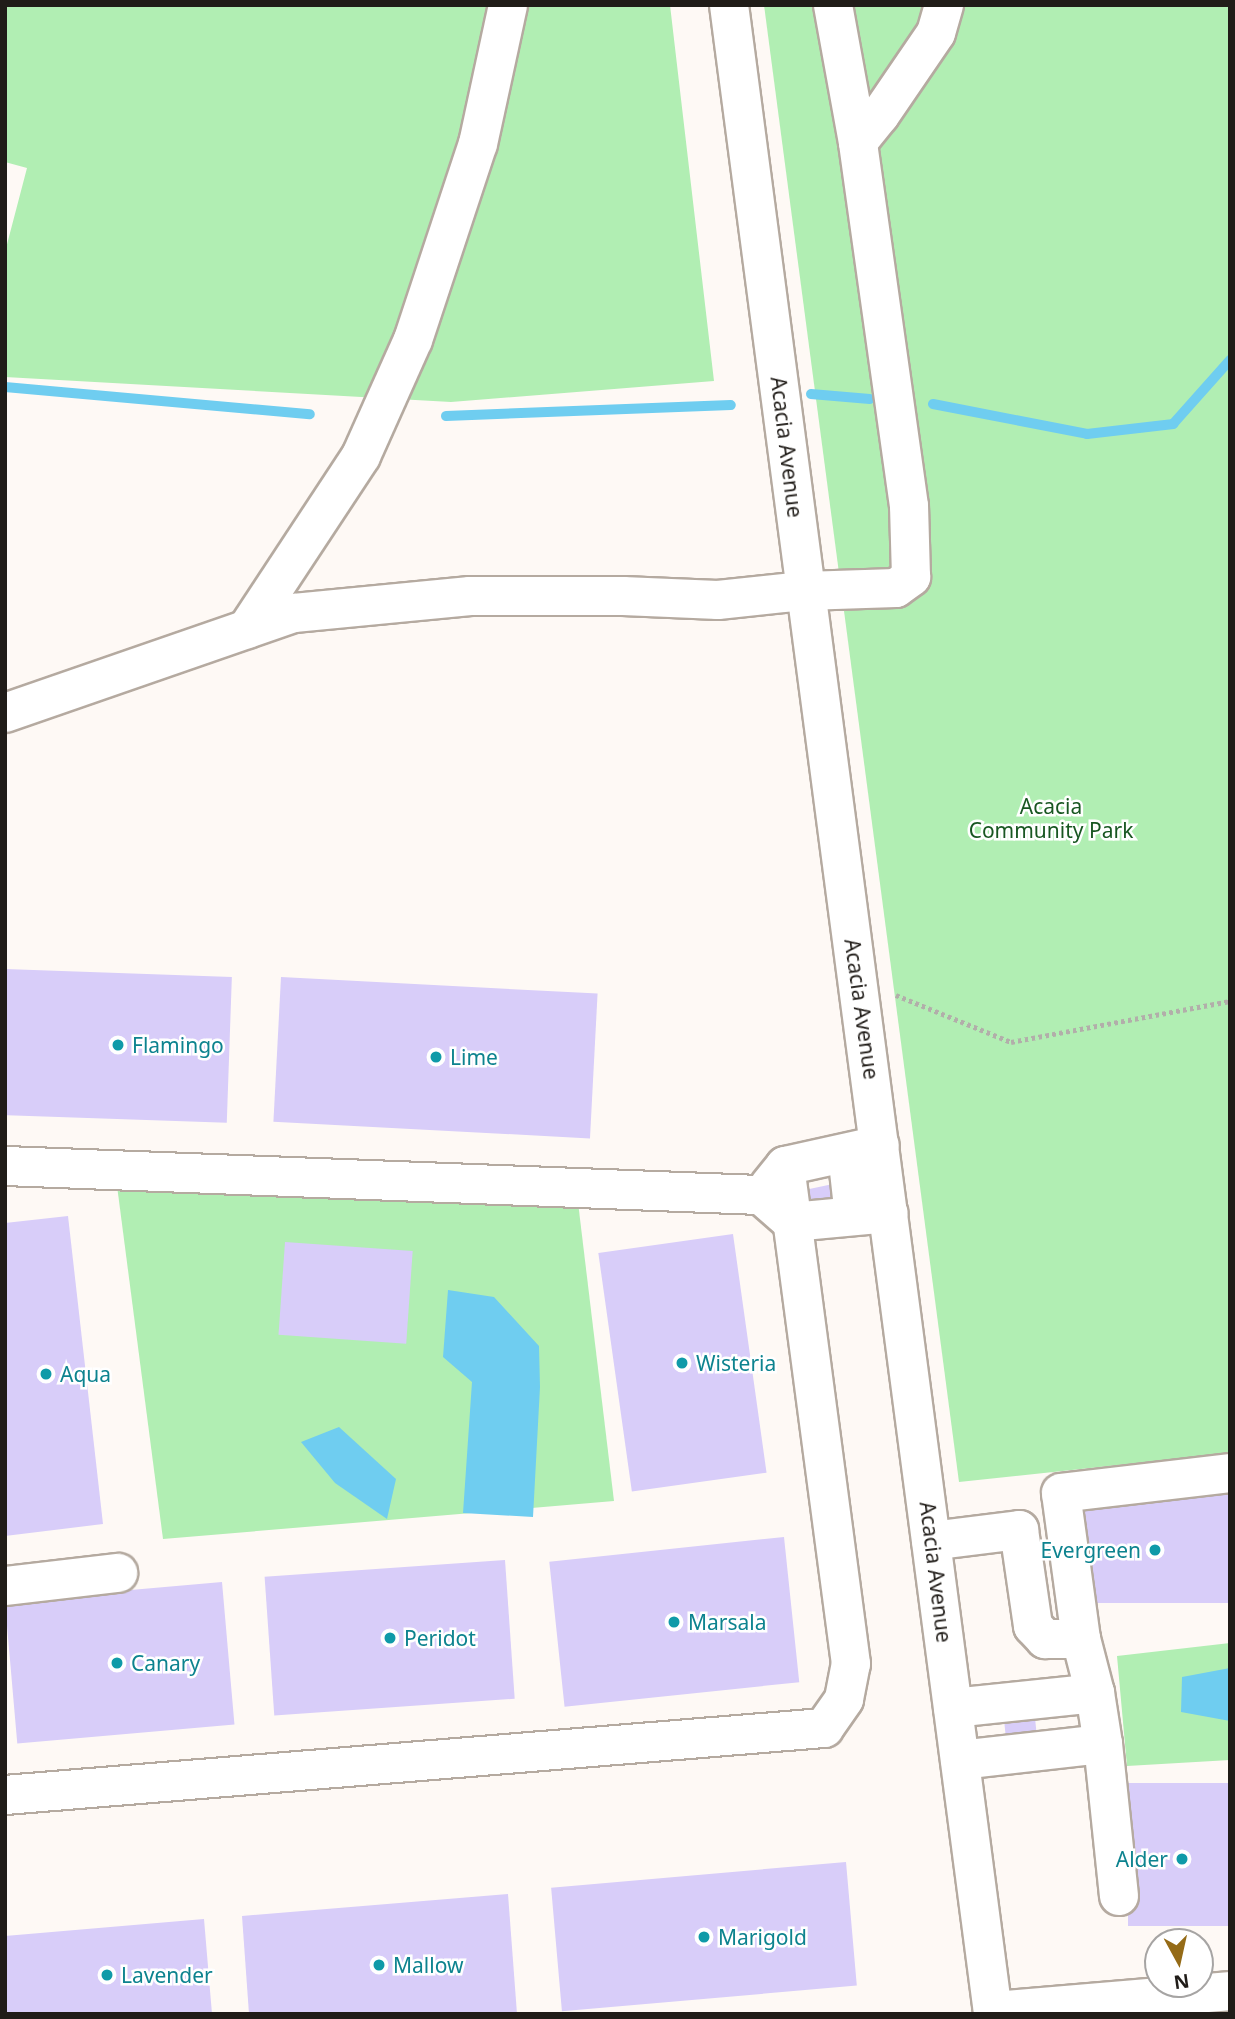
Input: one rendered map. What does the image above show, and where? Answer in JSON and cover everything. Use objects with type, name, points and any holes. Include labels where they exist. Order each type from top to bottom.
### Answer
[{"type":"street","points":[[247,629],[361,456],[414,340],[478,144],[508,5]]},
{"type":"street","name":"Acacia Avenue","points":[[729,5],[804,591],[863,1149],[872,1214],[931,1541],[993,2013]]},
{"type":"street","points":[[5,713],[294,613],[470,596],[623,596],[718,600],[804,591],[896,588],[911,577],[909,506],[858,142],[833,5]]},
{"type":"street","points":[[858,142],[880,115],[936,33],[944,5]]},
{"type":"street","points":[[761,1195],[785,1166],[863,1149]]},
{"type":"street","points":[[5,1166],[761,1195],[792,1223],[872,1214]]},
{"type":"street","points":[[5,1795],[824,1728],[844,1699],[851,1664],[785,1166]]},
{"type":"street","points":[[1119,1896],[1103,1744],[1095,1693],[1081,1639],[1061,1493],[1230,1473]]},
{"type":"street","points":[[931,1541],[1019,1531],[1033,1626],[1045,1639],[1081,1639]]},
{"type":"street","points":[[5,1586],[117,1573]]},
{"type":"street","points":[[953,1708],[1095,1693]]},
{"type":"street","points":[[960,1760],[1103,1744]]},
{"type":"street","points":[[993,2013],[1230,1991]]},
{"type":"path","points":[[896,995],[1011,1042],[1230,1001]]},
{"type":"green space","points":[[5,5],[670,5],[714,381],[451,402],[5,377],[5,252],[27,168],[5,162]]},
{"type":"green space","name":"Acacia Community Park","points":[[764,5],[1230,5],[1230,1453],[959,1482]]},
{"type":"green space","points":[[116,1178],[577,1194],[614,1501],[163,1539]]},
{"type":"green space","points":[[1230,1643],[1230,1760],[1127,1766],[1117,1656]]},
{"type":"water","points":[[448,1290],[494,1297],[539,1346],[540,1387],[533,1517],[463,1513],[472,1382],[443,1357]]},
{"type":"water","points":[[339,1427],[396,1479],[387,1519],[335,1483],[301,1442]]},
{"type":"water","points":[[1230,1668],[1230,1721],[1181,1712],[1182,1677]]},
{"type":"building","name":"Flamingo","points":[[5,969],[232,977],[227,1123],[5,1115]]},
{"type":"building","name":"Lime","points":[[281,977],[598,994],[590,1138],[273,1122]]},
{"type":"building","points":[[833,1184],[838,1207],[810,1214],[805,1190]]},
{"type":"building","name":"Aqua","points":[[68,1216],[103,1524],[5,1536],[5,1223]]},
{"type":"building","name":"Wisteria","points":[[733,1234],[767,1473],[632,1492],[598,1253]]},
{"type":"building","points":[[285,1242],[413,1251],[406,1344],[279,1335]]},
{"type":"building","name":"Evergreen","points":[[1072,1477],[1230,1477],[1230,1603],[1072,1603]]},
{"type":"building","name":"Marsala","points":[[784,1537],[799,1682],[565,1707],[549,1562]]},
{"type":"building","name":"Peridot","points":[[505,1560],[515,1699],[274,1715],[265,1577]]},
{"type":"building","name":"Canary","points":[[222,1582],[234,1724],[17,1743],[5,1601]]},
{"type":"building","points":[[1035,1718],[1037,1737],[1006,1740],[1004,1721]]},
{"type":"building","name":"Alder","points":[[1128,1783],[1230,1783],[1230,1926],[1128,1926]]},
{"type":"building","name":"Marigold","points":[[846,1862],[857,1986],[562,2011],[551,1888]]},
{"type":"building","name":"Mallow","points":[[508,1894],[517,2014],[249,2014],[242,1916]]},
{"type":"building","name":"Lavender","points":[[204,1919],[212,2014],[5,2014],[5,1936]]},
{"type":"waterway","points":[[933,404],[1087,434],[1173,424],[1230,360]]},
{"type":"waterway","points":[[5,387],[310,414]]},
{"type":"waterway","points":[[811,394],[870,399]]},
{"type":"waterway","points":[[446,416],[731,405]]},
{"type":"place","name":"Flamingo","points":[[118,1045]]},
{"type":"place","name":"Lime","points":[[436,1057]]},
{"type":"place","name":"Wisteria","points":[[682,1363]]},
{"type":"place","name":"Aqua","points":[[46,1374]]},
{"type":"place","name":"Evergreen","points":[[1155,1550]]},
{"type":"place","name":"Marsala","points":[[674,1622]]},
{"type":"place","name":"Peridot","points":[[390,1638]]},
{"type":"place","name":"Canary","points":[[117,1663]]},
{"type":"place","name":"Alder","points":[[1182,1859]]},
{"type":"place","name":"Marigold","points":[[704,1937]]},
{"type":"place","name":"Mallow","points":[[379,1965]]},
{"type":"place","name":"Lavender","points":[[107,1975]]}]
